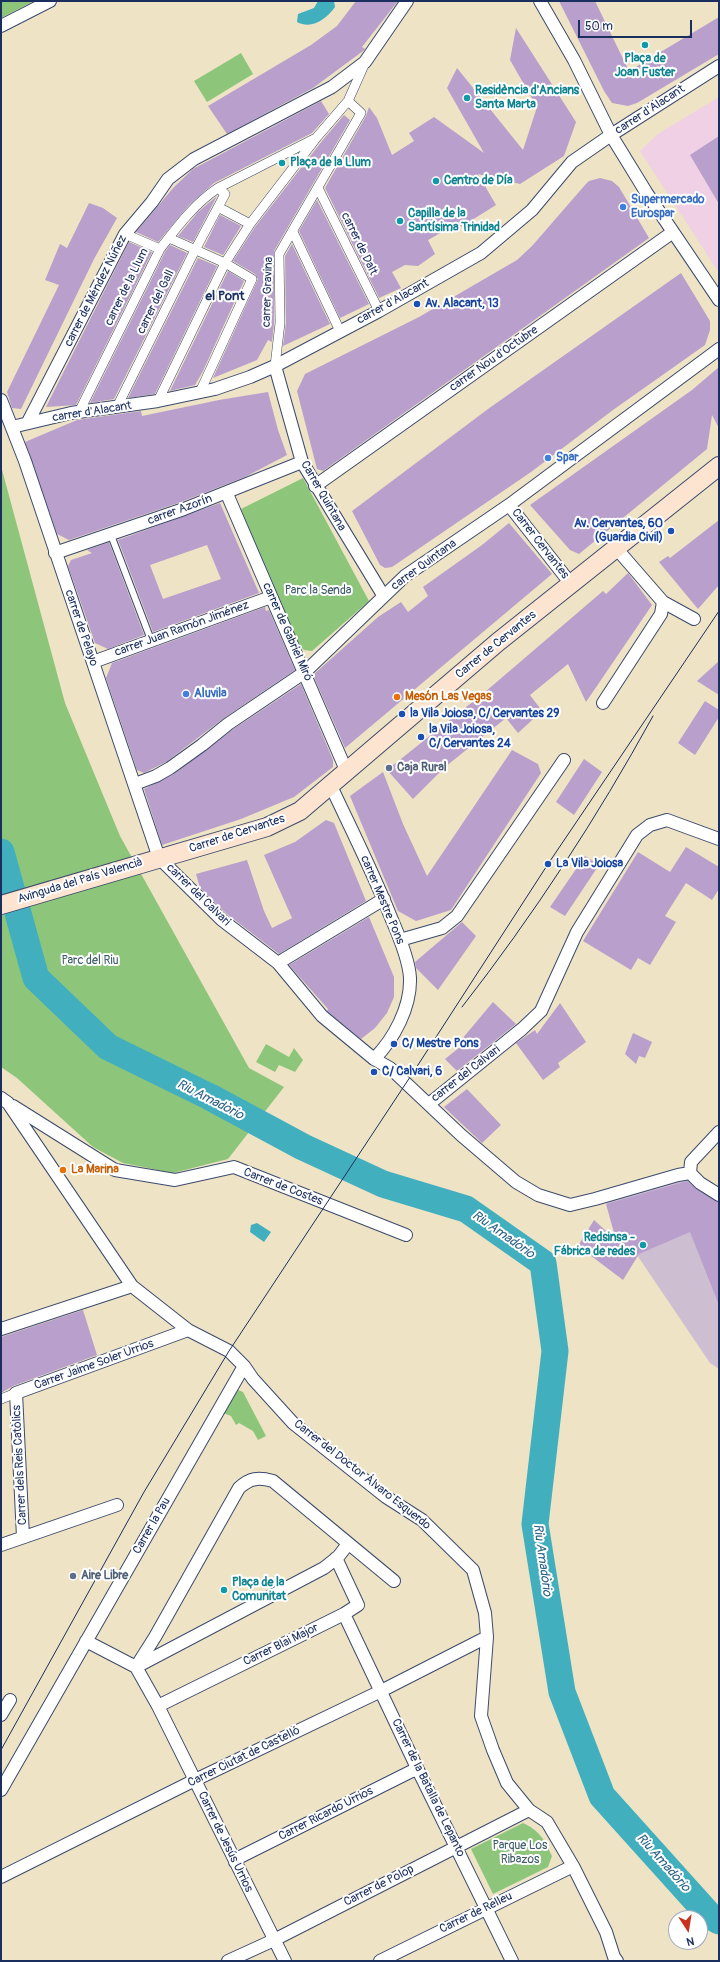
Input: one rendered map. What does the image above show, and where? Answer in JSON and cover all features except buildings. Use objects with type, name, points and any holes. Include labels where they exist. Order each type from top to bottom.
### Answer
[{"type":"main road","name":"Carrer de Cervantes","points":[[159,858],[260,829],[290,817],[310,804],[346,770],[498,642],[719,466]]},
{"type":"main road","name":"Avinguda del País Valencià","points":[[1,905],[159,858]]},
{"type":"street","points":[[1,26],[50,1]]},
{"type":"street","name":"carrer de Méndez Núñez","points":[[28,422],[124,234],[152,202],[168,179],[194,159],[332,87],[365,62],[407,1]]},
{"type":"street","points":[[540,1],[574,60],[611,135],[673,232],[719,300]]},
{"type":"street","points":[[158,401],[225,263],[250,224],[348,101],[365,62]]},
{"type":"street","name":"carrer d'Alacant","points":[[12,427],[28,422],[79,412],[158,401],[200,392],[230,385],[275,366],[379,311],[481,253],[532,210],[572,162],[611,135],[719,66]]},
{"type":"street","name":"carrer Gravina","points":[[275,366],[280,323],[279,254],[361,113],[348,101]]},
{"type":"street","name":"carrer de la Llum","points":[[79,412],[160,249],[204,197],[218,188],[317,138]]},
{"type":"street","name":"carrer del Gall","points":[[118,407],[195,250],[225,194],[218,188]]},
{"type":"street","name":"carrer de Dalt","points":[[318,188],[379,311]]},
{"type":"street","points":[[218,207],[250,224]]},
{"type":"street","points":[[293,232],[340,331]]},
{"type":"street","name":"carrer Nou d'Octubre","points":[[315,486],[673,232]]},
{"type":"street","points":[[124,234],[160,249]]},
{"type":"street","points":[[169,238],[225,263],[252,279],[200,392]]},
{"type":"street","name":"carrer Quintana","points":[[135,784],[156,776],[170,768],[228,724],[305,672],[383,595],[405,576],[509,505],[719,349]]},
{"type":"street","name":"Carrer Quintana","points":[[275,366],[302,462],[315,486],[383,595]]},
{"type":"street","name":"carrer de Pelayo","points":[[1,400],[25,461],[159,858]]},
{"type":"street","name":"carrer Azorín","points":[[55,553],[227,494],[302,462]]},
{"type":"street","name":"carrer de Gabriel Miró","points":[[227,494],[346,770]]},
{"type":"street","name":"Carrer Cervantes","points":[[509,505],[572,584]]},
{"type":"street","points":[[616,548],[663,602],[694,619]]},
{"type":"street","name":"carrer Juan Ramón Jiménez","points":[[93,662],[271,597]]},
{"type":"street","points":[[603,703],[661,614],[663,602]]},
{"type":"street","points":[[400,940],[442,928],[457,916],[564,760]]},
{"type":"street","name":"carrer Mestre Pons","points":[[330,784],[384,899],[400,940],[410,977],[408,1004],[386,1048],[374,1060]]},
{"type":"street","name":"carrer del Calvari","points":[[159,858],[222,920],[278,963],[322,1016],[374,1060],[390,1068],[429,1104],[522,1029],[541,1011],[577,932],[637,835],[650,825],[667,820],[719,839]]},
{"type":"street","points":[[278,963],[384,899]]},
{"type":"street","name":"Carrer de Costes","points":[[5,1100],[115,1170],[175,1180],[234,1167],[406,1235]]},
{"type":"street","name":"Carrer del Doctor Álvaro Esquerdo","points":[[5,1100],[132,1286],[188,1330],[224,1348],[244,1366],[253,1379],[293,1423],[386,1497],[422,1520],[473,1570],[485,1613],[487,1637],[481,1716],[507,1783],[529,1810],[547,1822],[573,1866],[606,1932],[614,1957],[617,1961]]},
{"type":"street","points":[[429,1104],[461,1135],[516,1182],[538,1195],[570,1205],[678,1175],[690,1174],[719,1196]]},
{"type":"street","points":[[690,1174],[691,1162],[719,1132]]},
{"type":"street","points":[[1,1329],[132,1286]]},
{"type":"street","name":"Carrer Jaime Soler Urrios","points":[[1,1399],[188,1330]]},
{"type":"street","name":"Carrer la Pau","points":[[1,1790],[244,1366]]},
{"type":"street","name":"Carrer dels Reis Catòlics","points":[[16,1394],[23,1537]]},
{"type":"street","points":[[136,1667],[155,1637],[239,1488],[248,1480],[261,1478],[272,1481],[394,1581]]},
{"type":"street","points":[[1,1545],[116,1505]]},
{"type":"street","points":[[136,1667],[324,1568],[336,1558],[348,1544]]},
{"type":"street","name":"Carrer Blai Major","points":[[158,1706],[344,1614],[358,1605],[336,1558]]},
{"type":"street","name":"Carrer de la Batalla de Lepanto","points":[[344,1614],[418,1770],[512,1961]]},
{"type":"street","name":"Carrer Ciutat de Castelló","points":[[1,1877],[194,1780],[479,1643],[487,1637]]},
{"type":"street","points":[[86,1641],[136,1667]]},
{"type":"street","name":"Carrer de Jesús Urrios","points":[[136,1667],[158,1706],[285,1961]]},
{"type":"street","points":[[1,1715],[10,1700]]},
{"type":"street","name":"Carrer Ricardo Urrios","points":[[235,1862],[246,1854],[412,1771],[418,1770]]},
{"type":"street","name":"Carrer de Polop","points":[[228,1961],[274,1940],[529,1810]]},
{"type":"street","name":"Carrer de Relleu","points":[[380,1961],[573,1866]]},
{"type":"lane","points":[[111,535],[151,640]]},
{"type":"shaded area","points":[[719,97],[719,273],[640,151],[658,134]]},
{"type":"shaded area","points":[[678,1175],[719,1200],[719,1369],[710,1363],[637,1255],[615,1235],[605,1197]]},
{"type":"green space","points":[[1,1],[34,1],[1,18]]},
{"type":"green space","points":[[241,53],[253,74],[207,102],[194,81]]},
{"type":"green space","name":"Parc del Riu","points":[[1,466],[65,703],[120,836],[249,1068],[284,1087],[228,1159],[173,1173],[123,1163],[93,1147],[17,1078],[1,1067]]},
{"type":"green space","name":"Parc la Senda","points":[[303,478],[369,601],[312,651],[304,650],[299,645],[278,601],[241,509]]},
{"type":"green space","points":[[266,1044],[289,1057],[294,1048],[303,1060],[295,1072],[279,1065],[275,1072],[256,1062]]},
{"type":"green space","points":[[238,1390],[243,1392],[266,1436],[258,1440],[253,1431],[239,1423],[236,1425],[231,1416],[223,1413]]},
{"type":"green space","name":"Parque Los Ribazos","points":[[523,1823],[534,1829],[541,1836],[552,1856],[548,1867],[493,1894],[471,1849]]},
{"type":"water","points":[[318,1],[334,1],[335,7],[327,16],[313,24],[308,25],[297,22],[298,14],[314,8]]},
{"type":"water","points":[[257,1223],[271,1232],[264,1242],[250,1232],[251,1225]]},
{"type":"waterway","name":"Riu Amadòrio","points":[[1,852],[36,978],[108,1047],[210,1097],[303,1147],[383,1184],[466,1209],[543,1263],[555,1351],[535,1524],[562,1692],[602,1796],[710,1916],[719,1921]]},
{"type":"tram line","points":[[1,1750],[144,1492],[229,1351],[416,1068],[548,864],[719,611]]},
{"type":"tram line","points":[[462,1007],[514,937],[563,866],[610,792],[653,716]]},
{"type":"place","name":"Plaça de Joan Fuster","points":[[645,45]]},
{"type":"place","name":"Residència d'Ancians Santa Marta","points":[[467,98]]},
{"type":"place","name":"Plaça de la Llum","points":[[282,163]]},
{"type":"place","name":"Centro de Día","points":[[436,181]]},
{"type":"place","name":"Supermercado Eurospar","points":[[623,207]]},
{"type":"place","name":"Capilla de la Santísima Trinidad","points":[[400,221]]},
{"type":"place","name":"Av. Alacant, 13","points":[[417,304]]},
{"type":"place","name":"Spar","points":[[548,458]]},
{"type":"place","name":"Av. Cervantes, 60 (Guardia Civil)","points":[[671,531]]},
{"type":"place","name":"Aluvila","points":[[186,694]]},
{"type":"place","name":"Mesón Las Vegas","points":[[397,697]]},
{"type":"place","name":"la Vila Joiosa, C/ Cervantes 29","points":[[402,714]]},
{"type":"place","name":"la Vila Joiosa, C/ Cervantes 24","points":[[421,737]]},
{"type":"place","name":"Caja Rural","points":[[389,768]]},
{"type":"place","name":"La Vila Joiosa","points":[[548,864]]},
{"type":"place","name":"C/ Mestre Pons","points":[[394,1044]]},
{"type":"place","name":"C/ Calvari, 6","points":[[374,1072]]},
{"type":"place","name":"La Marina","points":[[63,1170]]},
{"type":"place","name":"Redsinsa - Fábrica de redes","points":[[643,1245]]},
{"type":"place","name":"Aire Libre","points":[[73,1576]]},
{"type":"place","name":"Plaça de la Comunitat","points":[[224,1590]]},
{"type":"district","name":"el Pont","points":[[225,297]]}]
